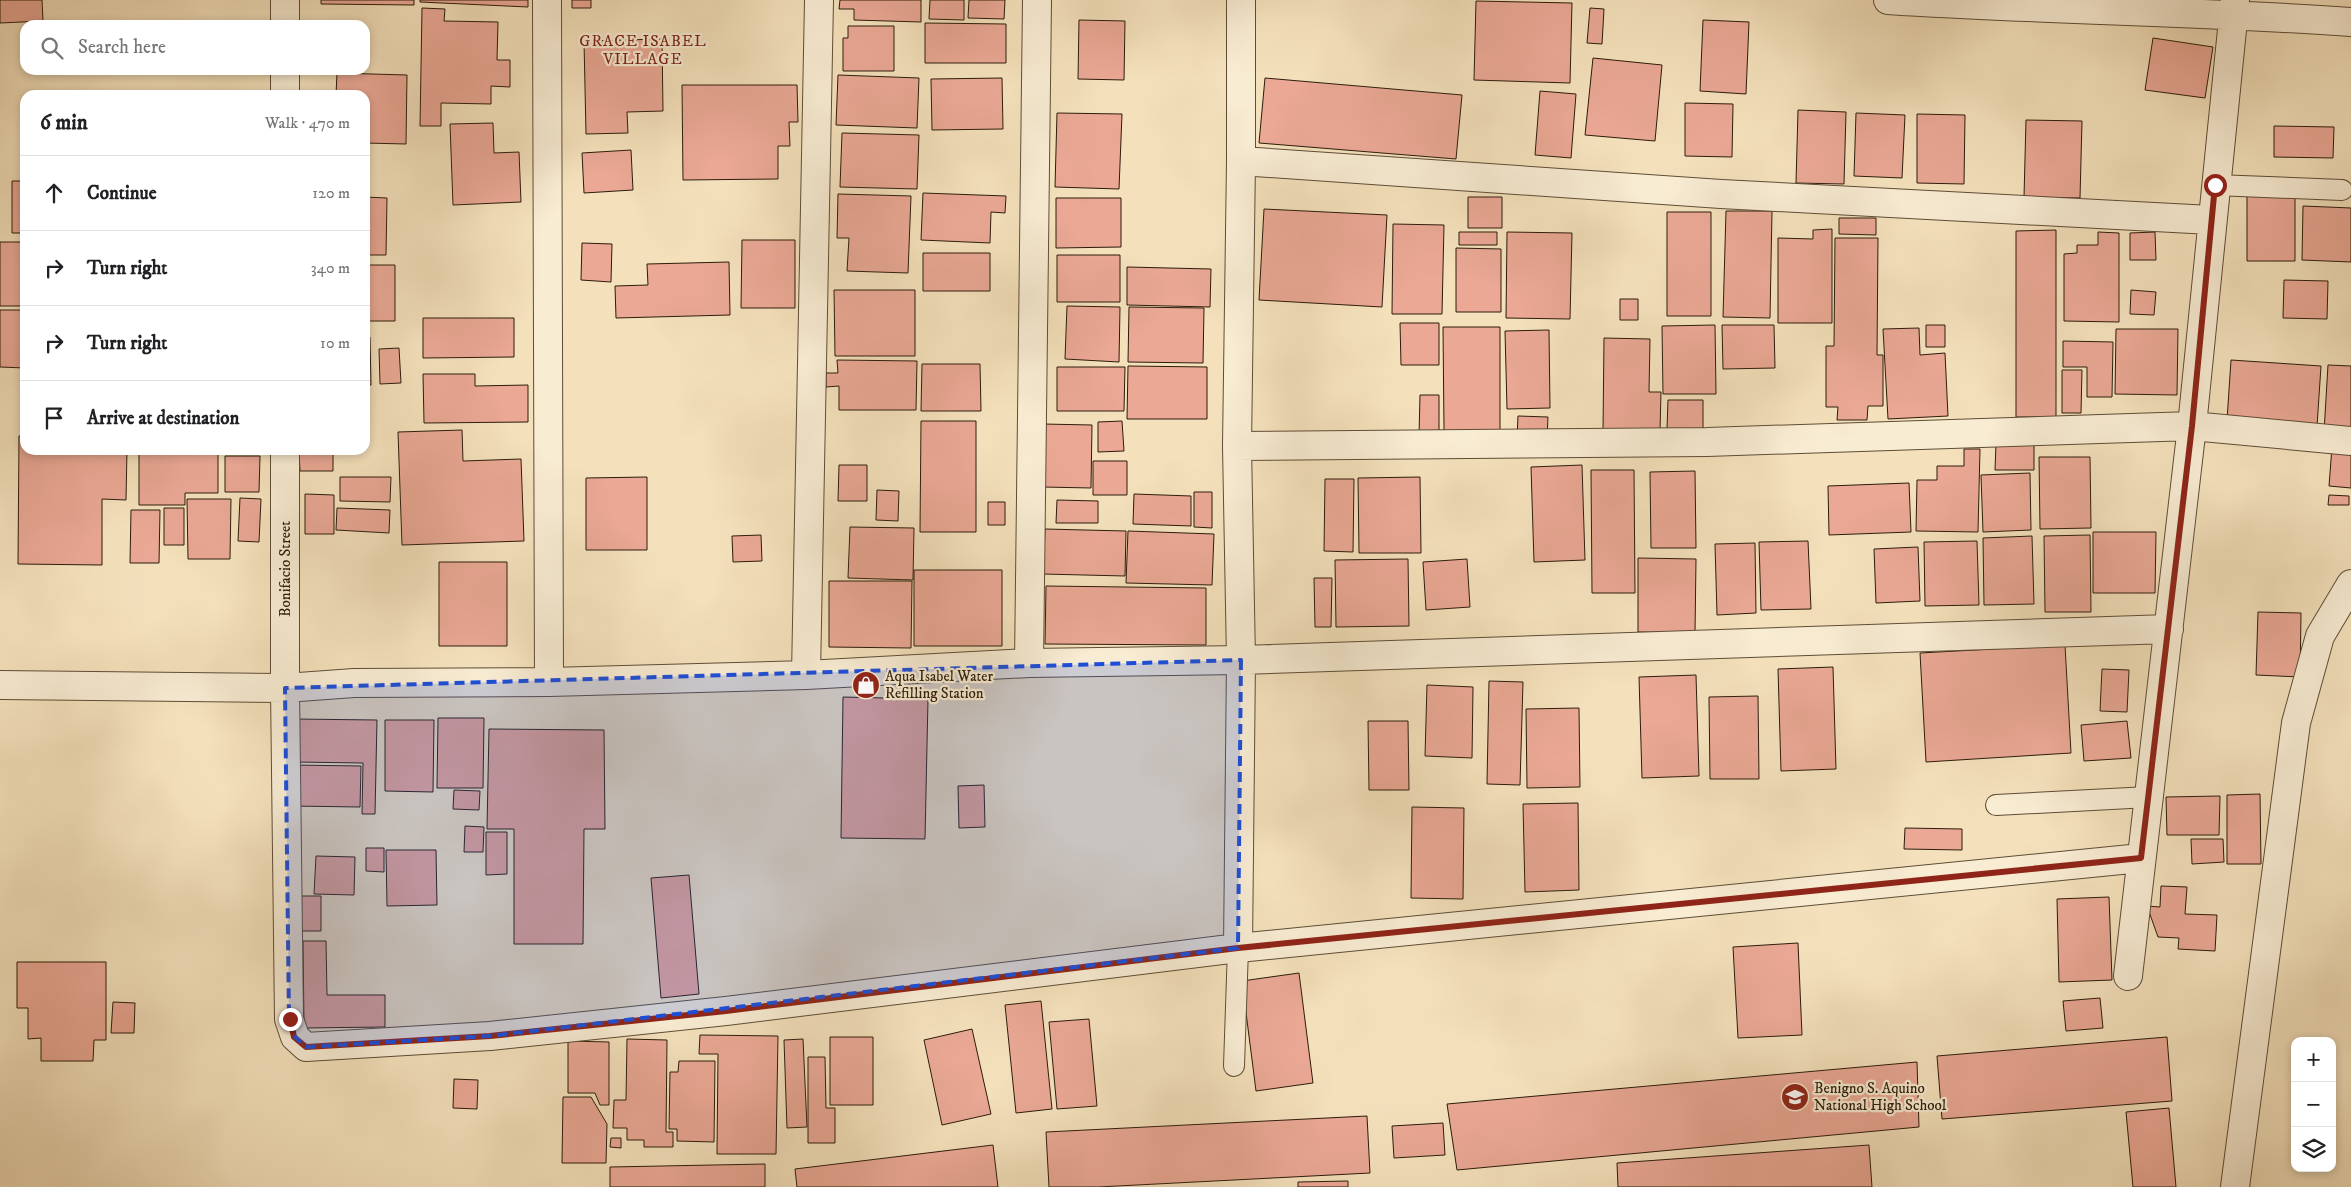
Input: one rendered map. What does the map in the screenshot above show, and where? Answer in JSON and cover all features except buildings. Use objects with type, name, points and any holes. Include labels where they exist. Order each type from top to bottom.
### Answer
[{"type":"street","points":[[285,0],[285,20]]},
{"type":"street","points":[[547,0],[550,682]]},
{"type":"street","points":[[806,675],[819,0]]},
{"type":"street","points":[[1029,663],[1037,0]]},
{"type":"street","points":[[1238,948],[1241,660],[1237,446],[1241,0]]},
{"type":"street","points":[[1888,0],[2001,7],[2234,7],[2351,22]]},
{"type":"street","points":[[2128,976],[2192,426],[2211,220],[2234,7]]},
{"type":"street","points":[[285,75],[285,90]]},
{"type":"street","points":[[1241,161],[1721,194],[2211,220]]},
{"type":"street","points":[[1237,446],[1707,442],[2192,426],[2351,441]]},
{"type":"street","name":"Bonifacio Street","points":[[285,455],[285,688],[290,1019],[294,1037],[306,1047],[510,1034],[726,1011],[1238,948],[2141,858]]},
{"type":"street","points":[[2235,1187],[2296,723],[2320,636],[2351,584]]},
{"type":"street","points":[[0,685],[285,688],[354,684],[550,682],[806,675],[1029,663],[1241,660],[2169,629]]},
{"type":"lane","points":[[2215,185],[2342,190]]},
{"type":"lane","points":[[1996,805],[2149,797]]},
{"type":"lane","points":[[1234,1066],[1238,948]]},
{"type":"highlighted area","points":[[1241,660],[1238,948],[490,1036],[306,1047],[295,1037],[289,1019],[285,688]]},
{"type":"place","name":"Aqua Isabel Water Refilling Station","points":[[866,685]]},
{"type":"place","name":"Benigno S. Aquino National High School","points":[[1795,1097]]},
{"type":"district","name":"GRACE ISABEL VILLAGE","points":[[643,50]]},
{"type":"route","points":[[290,1019],[294,1037],[306,1047],[490,1036],[726,1011],[1238,948],[2141,858],[2192,426],[2215,185]]}]
